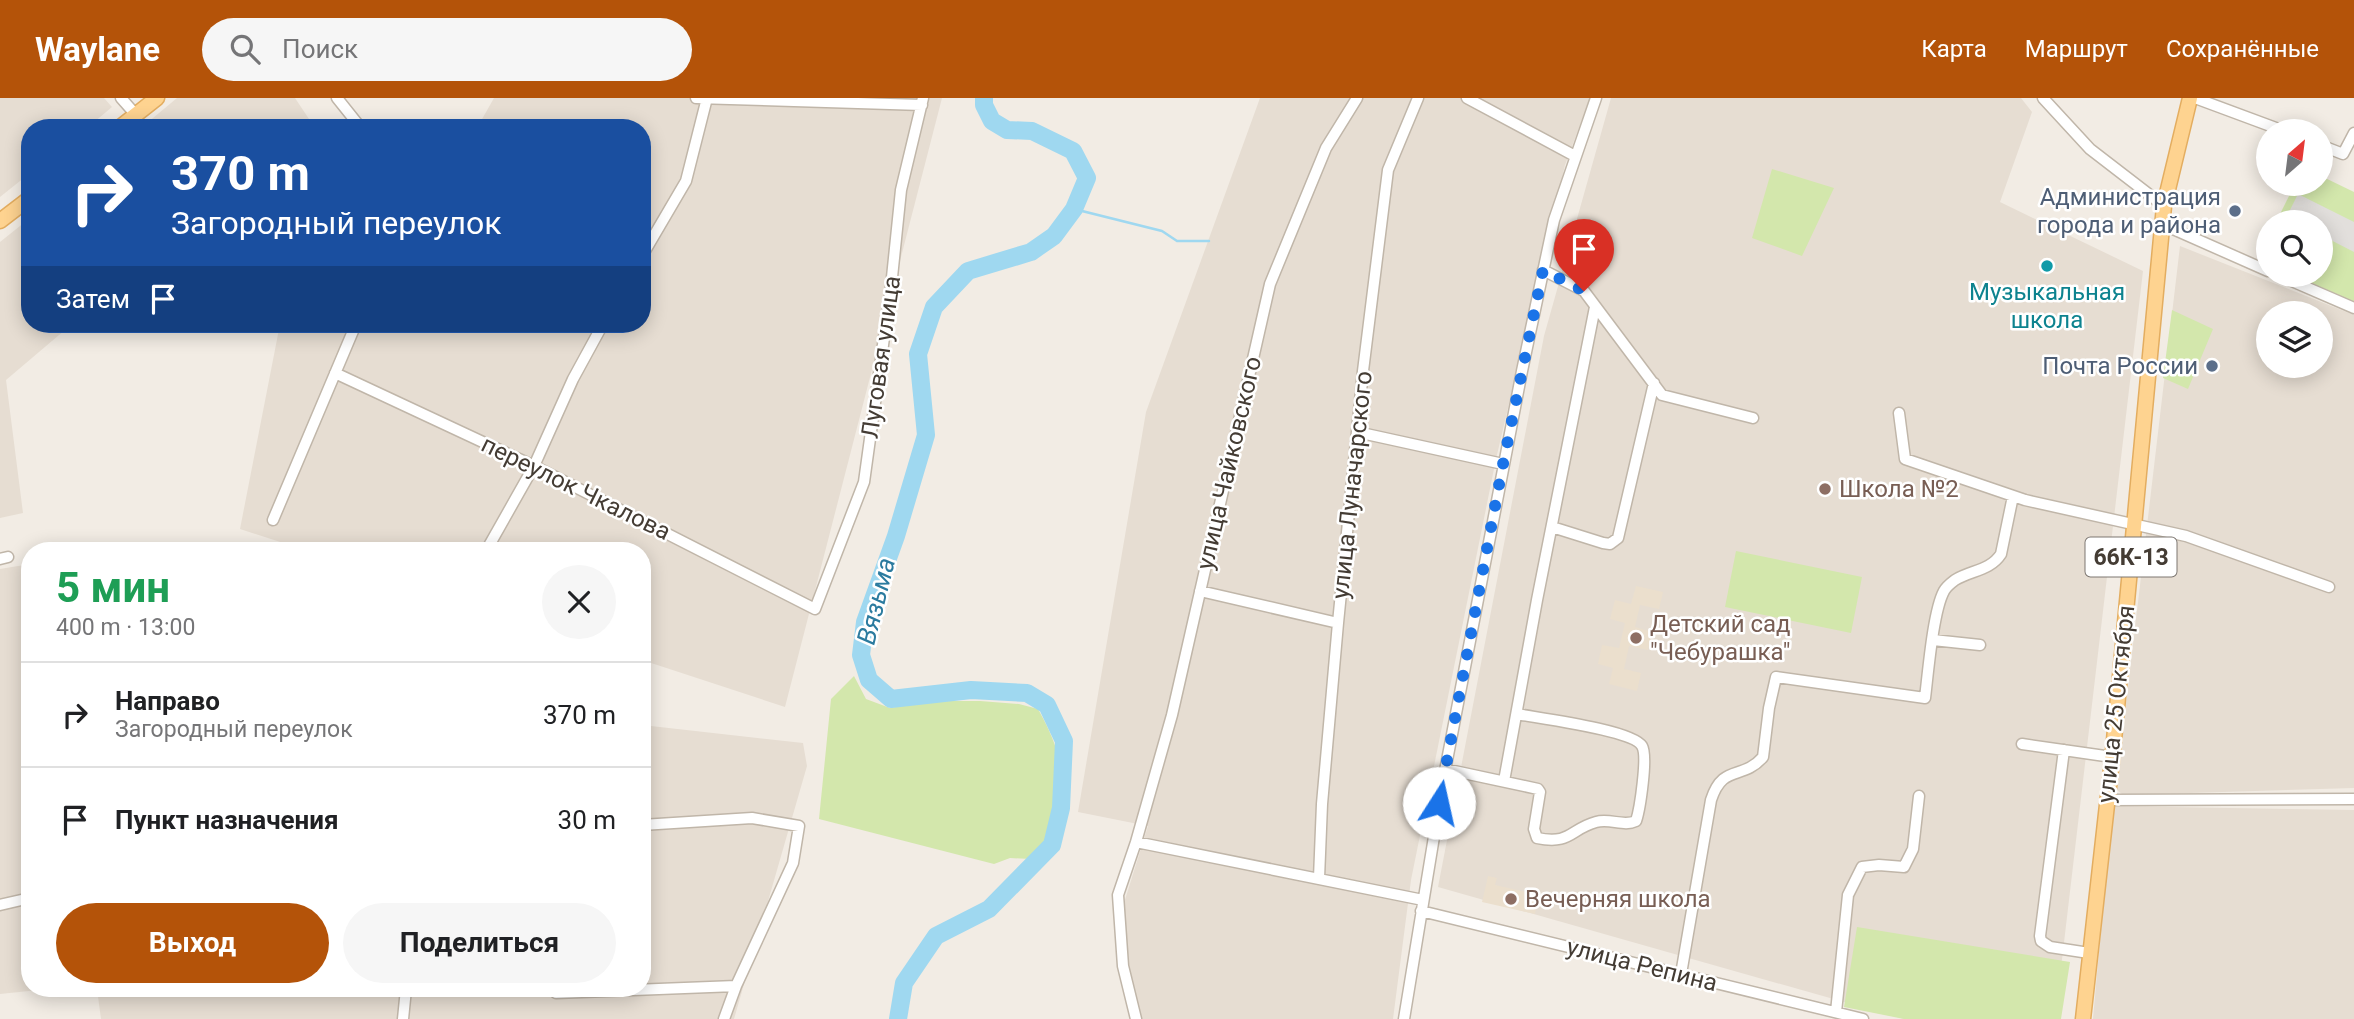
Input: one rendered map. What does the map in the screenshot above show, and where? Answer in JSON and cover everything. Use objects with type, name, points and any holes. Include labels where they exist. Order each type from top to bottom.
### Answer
[{"type":"main road","points":[[131,119],[157,98]]},
{"type":"main road","name":"улица 25 Октября","points":[[2083,1019],[2112,757],[2164,206],[2193,98]]},
{"type":"main road","points":[[0,221],[21,205]]},
{"type":"street","points":[[121,98],[136,115]]},
{"type":"street","points":[[337,98],[354,119]]},
{"type":"street","name":"улица Чайковского","points":[[1136,1019],[1123,966],[1118,895],[1172,715],[1270,284],[1326,148],[1357,98]]},
{"type":"street","name":"улица Луначарского","points":[[1319,878],[1322,804],[1338,623],[1388,170],[1418,98]]},
{"type":"street","points":[[1467,98],[1575,156]]},
{"type":"street","points":[[1404,1019],[1445,769],[1543,270],[1554,220],[1596,98]]},
{"type":"street","points":[[2193,98],[2256,121]]},
{"type":"street","points":[[651,241],[686,181],[703,99],[922,101]]},
{"type":"street","name":"Луговая улица","points":[[815,609],[864,482],[891,287],[901,190],[922,101]]},
{"type":"street","points":[[2050,101],[2090,149],[2164,206]]},
{"type":"street","points":[[2333,150],[2343,154],[2354,133]]},
{"type":"street","points":[[2164,225],[2256,266]]},
{"type":"street","points":[[1543,270],[1584,291],[1662,395],[1753,418]]},
{"type":"street","points":[[2306,287],[2354,307]]},
{"type":"street","points":[[1504,781],[1595,307]]},
{"type":"street","points":[[273,520],[352,333]]},
{"type":"street","points":[[491,542],[534,466],[573,379],[598,333]]},
{"type":"street","name":"переулок Чкалова","points":[[335,373],[534,466],[815,609]]},
{"type":"street","points":[[1552,527],[1603,543],[1610,544],[1618,538],[1654,383]]},
{"type":"street","points":[[1899,413],[1905,459],[2013,496],[2186,536],[2329,587]]},
{"type":"street","points":[[1357,432],[1503,464]]},
{"type":"street","points":[[1681,974],[1714,790],[1727,775],[1748,769],[1763,757],[1776,677],[1925,698],[1933,640],[1944,590],[1962,576],[1996,562],[2001,554],[2013,496]]},
{"type":"street","points":[[1200,591],[1338,623]]},
{"type":"street","points":[[1933,640],[1980,645]]},
{"type":"street","points":[[1445,769],[1534,787],[1540,792],[1534,829],[1537,838],[1557,841],[1594,822],[1607,820],[1631,823],[1638,817],[1644,753],[1640,743],[1631,737],[1593,727],[1517,714]]},
{"type":"street","points":[[2022,744],[2112,757]]},
{"type":"street","points":[[2064,750],[2040,936],[2041,941],[2050,947],[2089,953]]},
{"type":"street","points":[[1836,1013],[1848,895],[1862,867],[1904,867],[1913,849],[1919,796]]},
{"type":"street","points":[[2107,800],[2354,799]]},
{"type":"street","points":[[651,824],[752,818],[799,827],[793,863],[736,986],[724,1019]]},
{"type":"street","name":"улица Репина","points":[[1136,842],[1319,878],[1681,974],[1863,1019]]},
{"type":"street","points":[[0,905],[21,900]]},
{"type":"street","points":[[651,989],[736,986]]},
{"type":"street","points":[[403,1019],[405,997]]},
{"type":"shaded area","points":[[0,98],[104,98],[112,107],[98,119],[21,119],[21,180],[0,197]]},
{"type":"shaded area","points":[[177,98],[295,98],[309,119],[152,119]]},
{"type":"shaded area","points":[[494,98],[942,98],[785,707],[651,663],[651,542],[280,542],[240,529],[278,333],[651,333],[651,119],[482,119]]},
{"type":"shaded area","points":[[1260,98],[1590,98],[1565,165],[1496,459],[1411,880],[1393,1019],[1138,1019],[1119,919],[1148,826],[1078,812],[1146,412]]},
{"type":"shaded area","points":[[1611,98],[2021,98],[2032,112],[2000,202],[2143,271],[2055,1019],[1904,1019],[1438,887],[1544,336]]},
{"type":"shaded area","points":[[2297,196],[2302,196],[2330,210],[2290,210]]},
{"type":"shaded area","points":[[2333,212],[2354,222],[2354,252],[2333,241]]},
{"type":"shaded area","points":[[21,225],[21,333],[61,333],[6,380],[23,513],[0,518],[0,242]]},
{"type":"shaded area","points":[[2180,246],[2256,276],[2256,287],[2283,287],[2319,301],[2256,301],[2256,378],[2333,378],[2333,307],[2354,315],[2354,788],[2123,795],[2116,789]]},
{"type":"shaded area","points":[[21,566],[21,992],[0,994],[0,569]]},
{"type":"shaded area","name":"Детский сад \"Чебурашка\"","points":[[1636,586],[1663,592],[1659,609],[1640,605],[1635,627],[1652,632],[1648,650],[1629,646],[1624,669],[1641,673],[1637,691],[1609,684],[1613,668],[1598,664],[1602,645],[1619,648],[1625,623],[1610,619],[1615,600],[1631,604]]},
{"type":"shaded area","points":[[651,726],[803,743],[807,766],[734,1019],[101,1019],[98,997],[651,997]]},
{"type":"shaded area","points":[[2112,806],[2354,810],[2354,1019],[2093,1019]]},
{"type":"shaded area","name":"Вечерняя школа","points":[[1488,876],[1497,878],[1495,885],[1539,895],[1535,914],[1482,902]]},
{"type":"green space","points":[[1772,169],[1834,188],[1802,256],[1752,238]]},
{"type":"green space","points":[[2333,182],[2354,192],[2354,302],[2320,287],[2333,287],[2333,210],[2282,210],[2289,196],[2333,196]]},
{"type":"green space","points":[[2172,310],[2213,329],[2188,389],[2163,378]]},
{"type":"green space","points":[[1736,551],[1862,577],[1851,633],[1725,607]]},
{"type":"green space","points":[[854,676],[866,699],[890,708],[934,701],[980,701],[1019,704],[1038,709],[1058,755],[1060,776],[1055,816],[1043,848],[1031,859],[1010,858],[994,864],[819,819],[831,699]]},
{"type":"green space","points":[[1857,927],[2070,962],[2061,1019],[1904,1019],[1844,1007]]},
{"type":"waterway","name":"Вязьма","points":[[898,1019],[904,983],[936,936],[989,909],[1052,845],[1061,808],[1064,741],[1047,705],[1027,693],[971,690],[891,699],[869,680],[861,655],[865,622],[896,536],[926,435],[918,354],[934,307],[968,271],[1031,252],[1054,236],[1074,209],[1087,178],[1073,151],[1032,131],[1007,130],[992,121],[984,105],[984,98]]},
{"type":"waterway","points":[[1074,209],[1162,231],[1177,241],[1209,241]]},
{"type":"place","name":"Администрация города и района","points":[[2235,211]]},
{"type":"place","name":"Музыкальная школа","points":[[2047,266]]},
{"type":"place","name":"Почта России","points":[[2212,366]]},
{"type":"place","name":"Школа №2","points":[[1825,489]]},
{"type":"place","name":"Детский сад \"Чебурашка\"","points":[[1636,638]]},
{"type":"place","name":"Вечерняя школа","points":[[1511,899]]},
{"type":"route","points":[[1439,803],[1503,464],[1543,270],[1584,291]]}]
